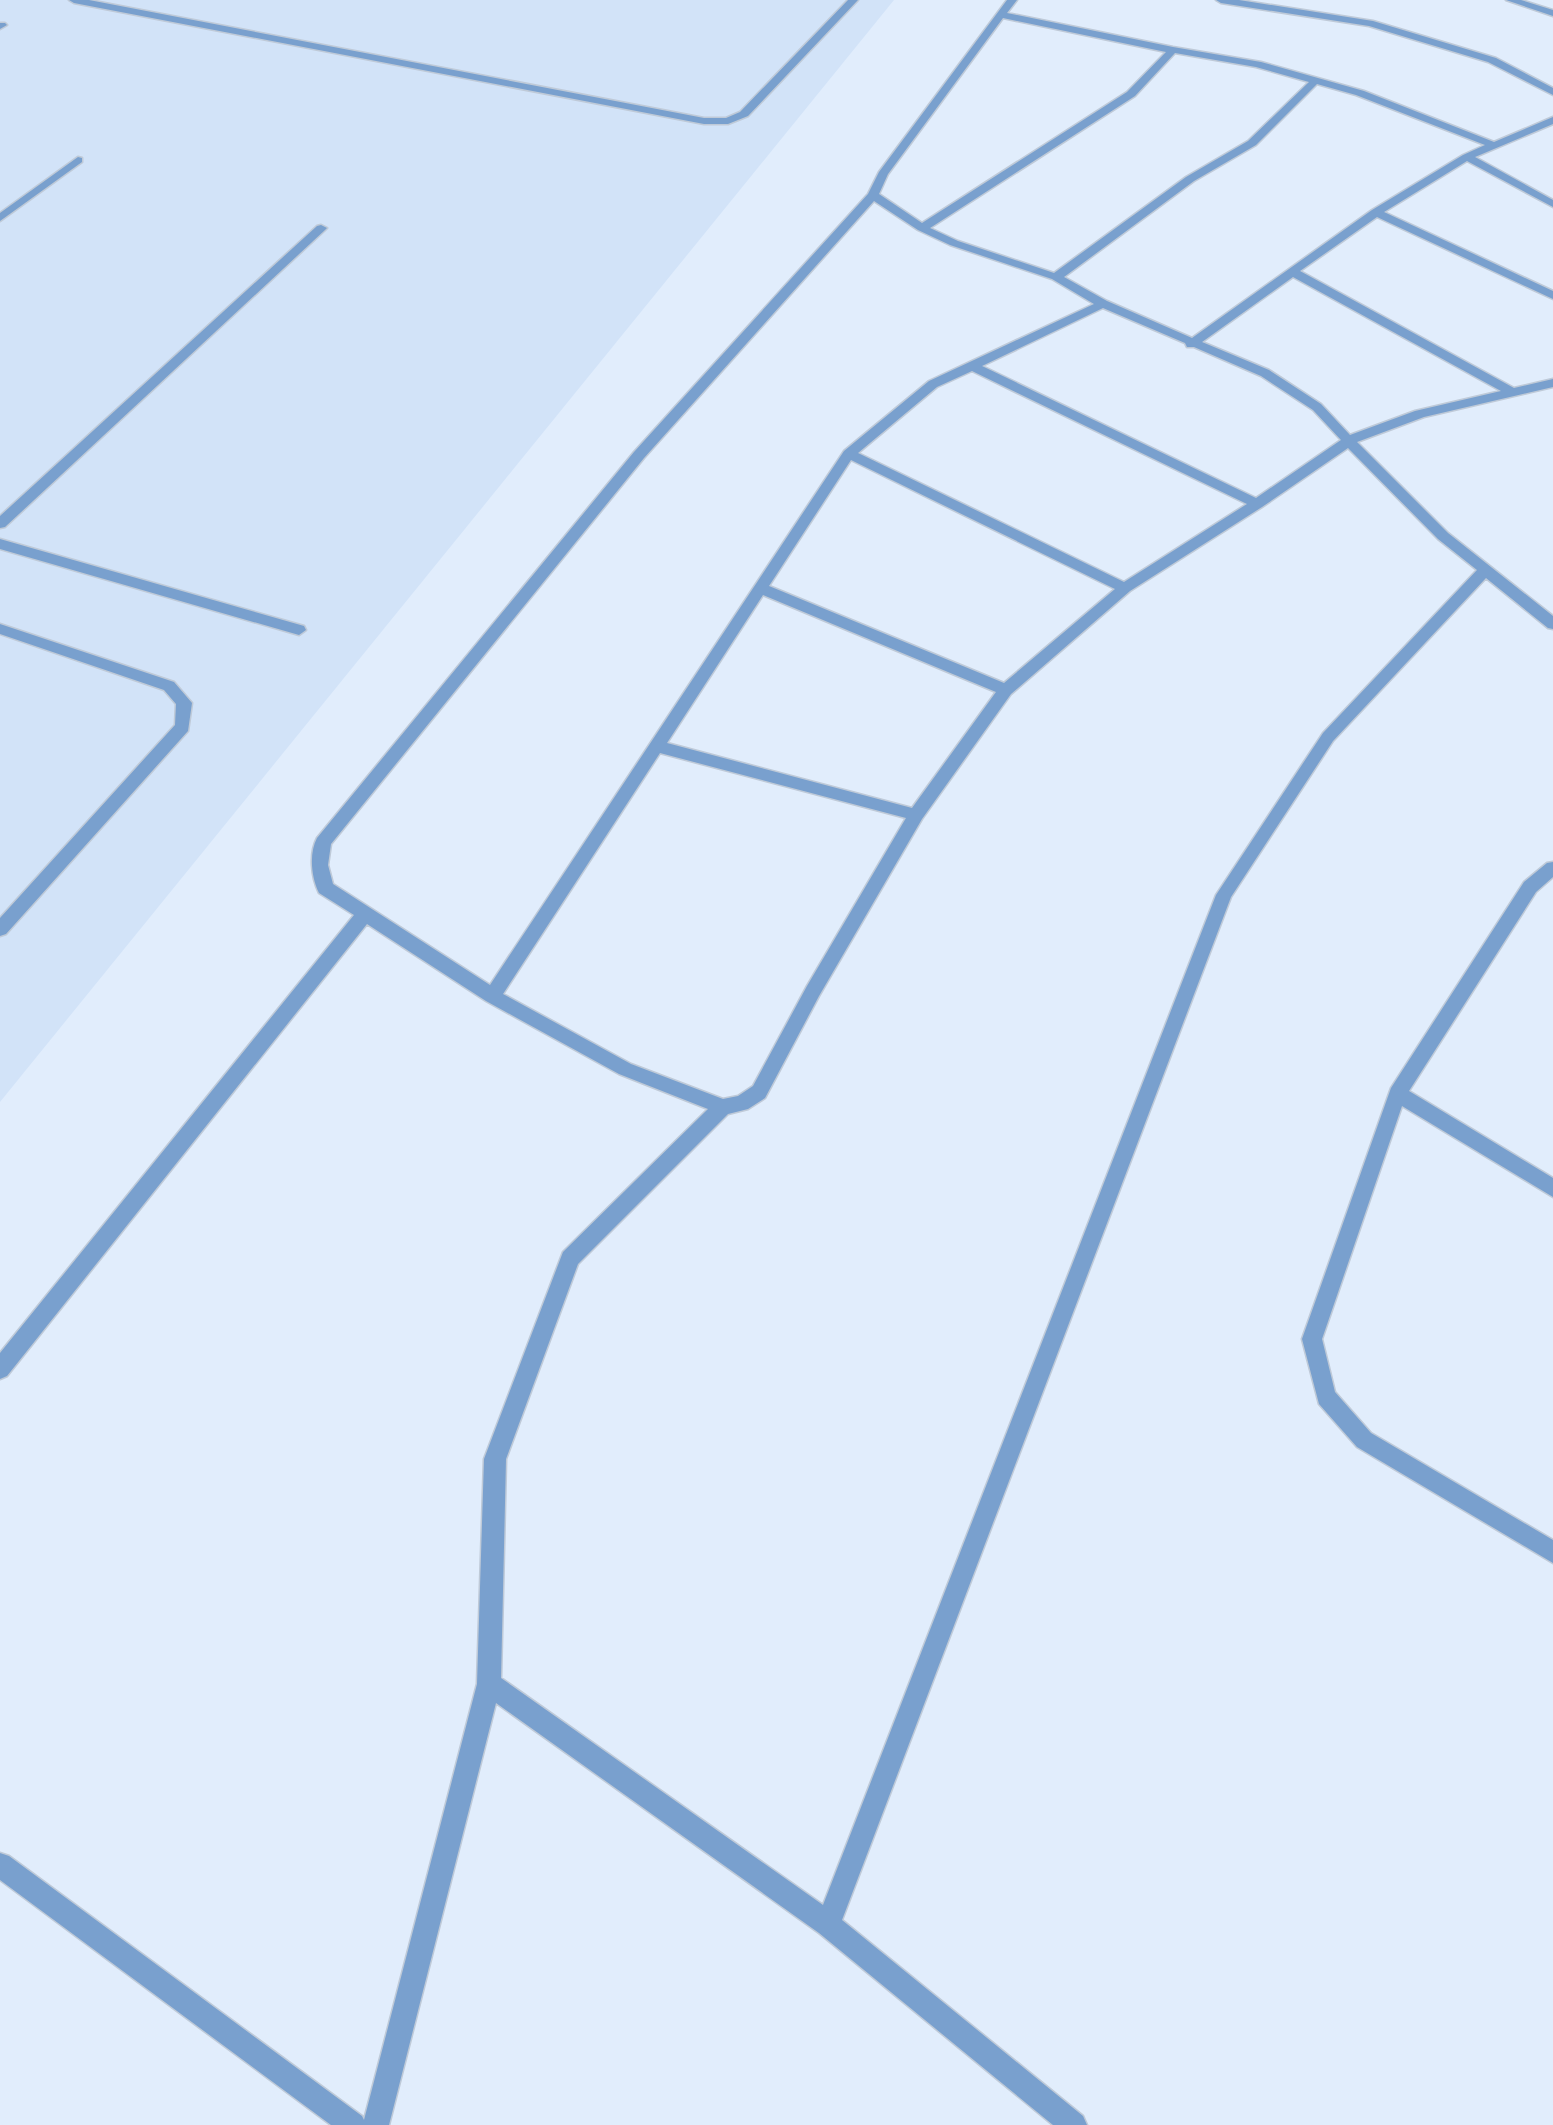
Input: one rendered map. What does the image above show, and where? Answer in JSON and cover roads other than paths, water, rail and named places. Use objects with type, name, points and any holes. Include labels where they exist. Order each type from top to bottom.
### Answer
[{"type":"street","points":[[74,0],[704,121],[728,121],[744,114],[853,0]]},
{"type":"street","points":[[723,1107],[625,1069],[492,996],[325,888],[320,865],[323,842],[639,455],[873,195],[884,174],[1012,0]]},
{"type":"street","points":[[1221,0],[1370,23],[1492,60],[1553,92]]},
{"type":"street","points":[[1511,0],[1553,13]]},
{"type":"street","points":[[1002,15],[1173,50],[1257,64],[1360,93],[1493,145]]},
{"type":"street","points":[[922,228],[1131,94],[1173,50]]},
{"type":"street","points":[[1056,277],[1190,180],[1252,143],[1316,80]]},
{"type":"street","points":[[1191,344],[1376,212],[1467,157],[1553,120]]},
{"type":"street","points":[[1467,157],[1553,204]]},
{"type":"street","points":[[0,218],[78,160]]},
{"type":"street","points":[[873,195],[922,228],[954,243],[1056,277],[1102,304],[1265,374],[1317,407],[1381,476],[1443,536],[1553,624]]},
{"type":"street","points":[[1376,212],[1553,295]]},
{"type":"street","points":[[0,524],[321,228]]},
{"type":"street","points":[[1291,271],[1510,392]]},
{"type":"street","points":[[492,996],[849,454],[933,384],[1102,304]]},
{"type":"street","points":[[972,366],[1257,504]]},
{"type":"street","points":[[376,2125],[489,1684],[495,1459],[570,1258],[723,1107],[742,1103],[759,1092],[813,991],[916,815],[1006,690],[1125,588],[1257,504],[1350,440],[1420,414],[1553,383]]},
{"type":"street","points":[[849,454],[1125,588]]},
{"type":"street","points":[[0,544],[299,630]]},
{"type":"street","points":[[828,1924],[1224,895],[1328,737],[1485,570]]},
{"type":"street","points":[[760,588],[1006,690]]},
{"type":"street","points":[[0,629],[169,686],[184,704],[183,727],[0,929]]},
{"type":"street","points":[[656,746],[916,815]]},
{"type":"street","points":[[1553,868],[1530,887],[1397,1094],[1312,1340],[1326,1397],[1364,1440],[1553,1551]]},
{"type":"street","points":[[0,1369],[366,914]]},
{"type":"street","points":[[1397,1094],[1553,1188]]},
{"type":"street","points":[[489,1684],[828,1924],[1074,2125]]},
{"type":"street","points":[[0,1865],[353,2125]]}]
